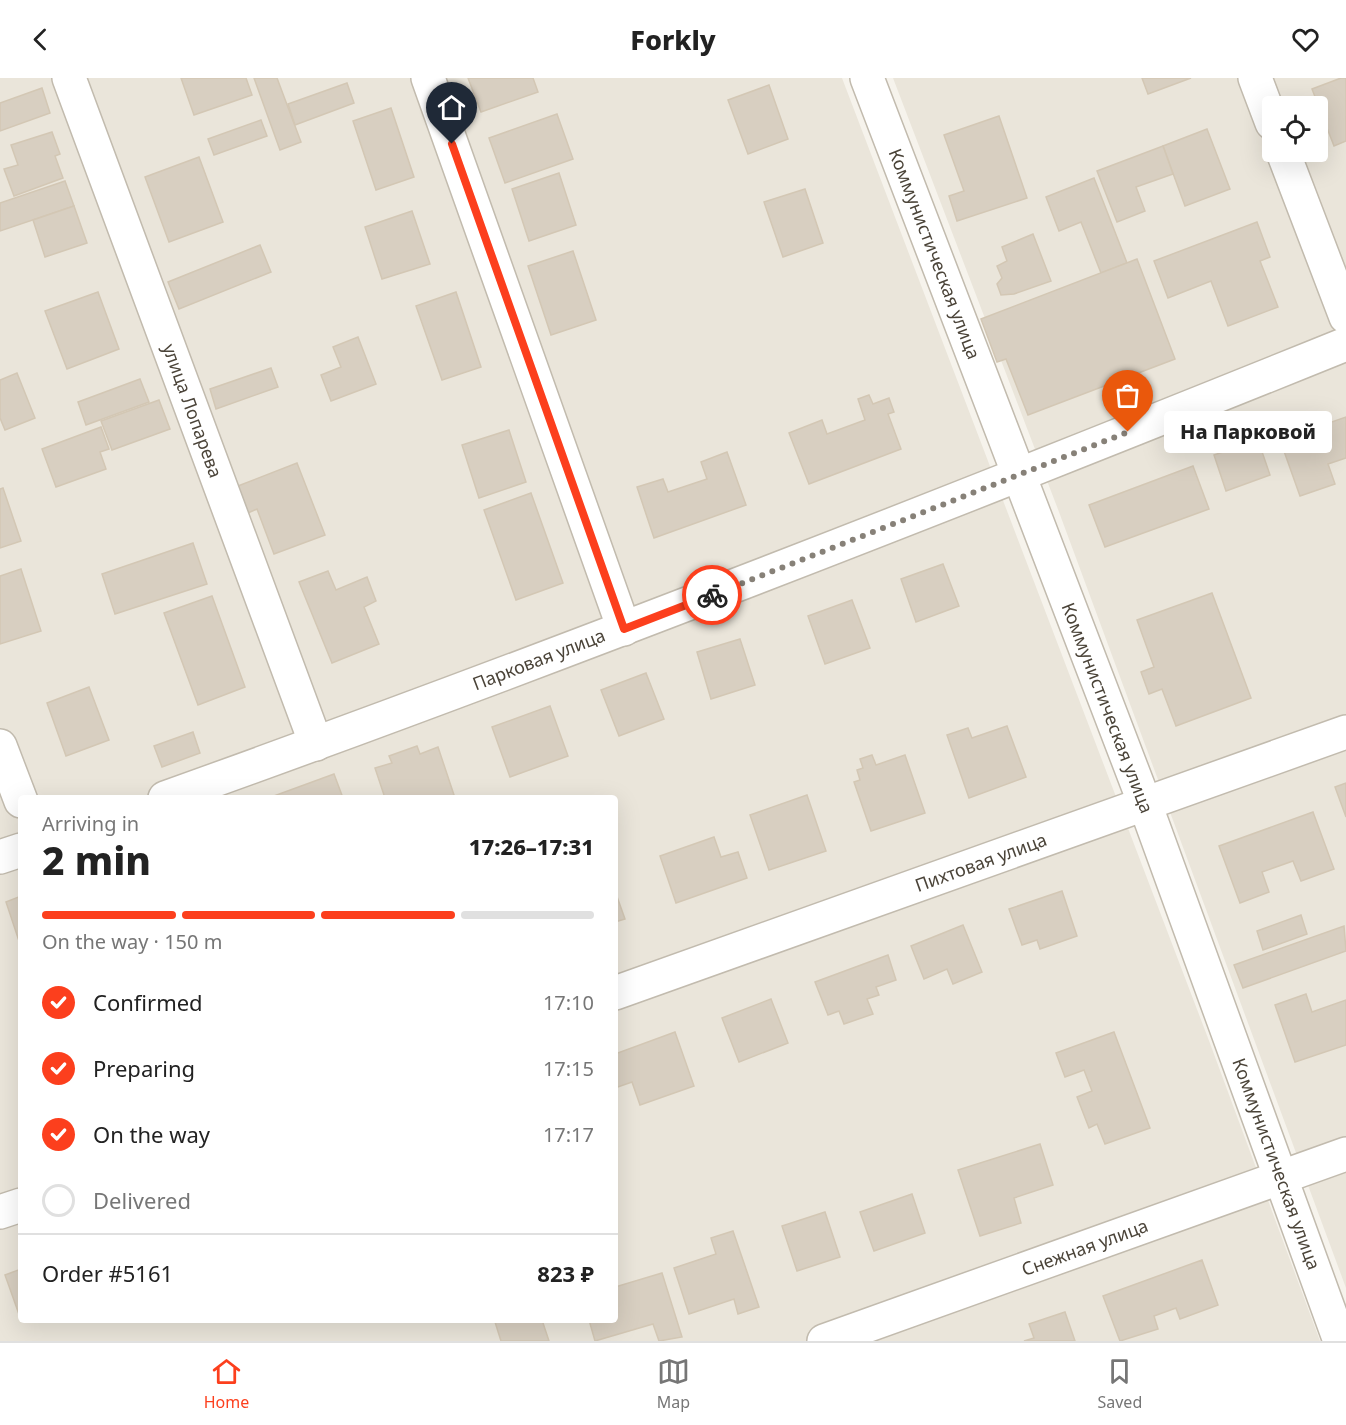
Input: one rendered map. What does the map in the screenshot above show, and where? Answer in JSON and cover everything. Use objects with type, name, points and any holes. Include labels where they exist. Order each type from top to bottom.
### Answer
[{"type":"street","name":"улица Лопарева","points":[[69,78],[316,744]]},
{"type":"street","points":[[428,78],[624,629]]},
{"type":"street","name":"Коммунистическая улица","points":[[867,78],[1145,804],[1340,1341]]},
{"type":"street","points":[[1255,78],[1262,97]]},
{"type":"street","points":[[1287,162],[1346,317]]},
{"type":"street","name":"Парковая улица","points":[[173,795],[624,629],[1019,477],[1346,344]]},
{"type":"street","name":"Пихтовая улица","points":[[618,992],[1346,732]]},
{"type":"street","points":[[0,746],[19,795]]},
{"type":"street","points":[[0,857],[18,851]]},
{"type":"street","name":"Снежная улица","points":[[824,1341],[1346,1154]]},
{"type":"street","points":[[0,1212],[18,1206]]},
{"type":"shaded area","points":[[0,78],[842,78],[1211,1046],[1320,1341],[0,1341]]},
{"type":"shaded area","points":[[893,78],[1346,78],[1346,1288],[1059,512]]},
{"type":"building","points":[[181,78],[246,78],[252,95],[194,115]]},
{"type":"building","points":[[254,78],[277,78],[301,142],[280,150]]},
{"type":"building","points":[[468,78],[533,78],[538,92],[481,112]]},
{"type":"building","points":[[1142,78],[1191,78],[1148,94]]},
{"type":"building","points":[[1346,78],[1346,141],[1334,146],[1328,130],[1328,96],[1315,96],[1312,89]]},
{"type":"building","points":[[347,83],[354,103],[295,125],[288,104]]},
{"type":"building","points":[[769,85],[788,139],[748,154],[728,100]]},
{"type":"building","points":[[42,88],[50,113],[0,131],[0,103]]},
{"type":"building","points":[[391,108],[414,177],[376,190],[353,121]]},
{"type":"building","points":[[557,114],[573,159],[505,183],[489,138]]},
{"type":"building","points":[[999,116],[1027,198],[957,221],[949,196],[964,191],[944,135]]},
{"type":"building","points":[[261,120],[267,136],[214,155],[208,139]]},
{"type":"building","points":[[1207,129],[1230,189],[1185,206],[1163,146]]},
{"type":"building","points":[[52,132],[60,154],[55,156],[63,178],[14,196],[4,169],[18,165],[11,145]]},
{"type":"building","points":[[1163,146],[1173,174],[1136,187],[1145,211],[1117,222],[1097,171]]},
{"type":"building","points":[[199,157],[223,222],[169,242],[145,177]]},
{"type":"building","points":[[559,173],[576,225],[529,241],[512,189]]},
{"type":"building","points":[[1094,178],[1127,263],[1101,273],[1081,222],[1059,231],[1046,197]]},
{"type":"building","points":[[65,181],[74,206],[0,231],[0,203]]},
{"type":"building","points":[[805,189],[823,243],[783,257],[764,202]]},
{"type":"building","points":[[74,206],[87,243],[45,257],[33,220]]},
{"type":"building","points":[[412,211],[430,264],[382,279],[365,227]]},
{"type":"building","points":[[1257,222],[1270,257],[1260,261],[1278,307],[1228,326],[1211,281],[1168,298],[1154,261]]},
{"type":"building","points":[[1033,234],[1051,281],[1014,294],[1001,295],[997,284],[1002,278],[997,266],[1007,261],[1002,247]]},
{"type":"building","points":[[260,245],[271,272],[179,309],[168,282]]},
{"type":"building","points":[[573,251],[596,320],[551,335],[528,266]]},
{"type":"building","points":[[1137,259],[1175,359],[1028,415],[1006,359],[997,362],[981,319]]},
{"type":"building","points":[[98,292],[119,349],[67,369],[45,311]]},
{"type":"building","points":[[456,292],[481,367],[442,380],[416,306]]},
{"type":"building","points":[[358,337],[376,384],[331,401],[321,375],[341,367],[333,347]]},
{"type":"building","points":[[271,368],[278,387],[216,409],[210,389]]},
{"type":"building","points":[[17,373],[35,418],[5,430],[0,418],[0,380]]},
{"type":"building","points":[[140,379],[149,402],[86,425],[78,402]]},
{"type":"building","points":[[869,395],[873,404],[889,398],[894,412],[888,414],[901,449],[809,484],[789,433],[822,420],[827,434],[865,420],[858,399]]},
{"type":"building","points":[[159,400],[170,429],[112,450],[101,421]]},
{"type":"building","points":[[1346,417],[1346,458],[1328,464],[1335,484],[1300,496],[1280,440]]},
{"type":"building","points":[[101,427],[109,449],[100,452],[106,469],[56,487],[42,449]]},
{"type":"building","points":[[509,430],[526,482],[479,498],[462,445]]},
{"type":"building","points":[[1258,440],[1270,475],[1226,491],[1214,455]]},
{"type":"building","points":[[727,452],[746,505],[654,538],[637,487],[663,479],[668,492],[707,479],[701,462]]},
{"type":"building","points":[[297,463],[325,535],[274,554],[257,509],[248,513],[238,486]]},
{"type":"building","points":[[1193,466],[1209,509],[1105,547],[1089,505]]},
{"type":"building","points":[[3,488],[21,541],[0,548],[0,489]]},
{"type":"building","points":[[531,493],[563,583],[516,600],[484,510]]},
{"type":"building","points":[[193,543],[207,584],[115,614],[102,574]]},
{"type":"building","points":[[943,564],[959,606],[916,622],[901,579]]},
{"type":"building","points":[[21,569],[41,631],[0,644],[0,576]]},
{"type":"building","points":[[328,571],[336,590],[367,577],[376,601],[364,607],[379,644],[332,663],[299,582]]},
{"type":"building","points":[[1212,593],[1251,698],[1176,726],[1162,689],[1149,694],[1141,672],[1154,667],[1137,620]]},
{"type":"building","points":[[212,596],[245,687],[198,705],[164,613]]},
{"type":"building","points":[[852,600],[870,648],[825,664],[808,616]]},
{"type":"building","points":[[740,639],[755,685],[711,699],[697,652]]},
{"type":"building","points":[[646,673],[664,719],[619,736],[601,690]]},
{"type":"building","points":[[89,687],[109,740],[66,756],[47,703]]},
{"type":"building","points":[[550,706],[568,756],[510,777],[492,727]]},
{"type":"building","points":[[1007,726],[1026,777],[969,798],[947,735],[968,728],[972,738]]},
{"type":"building","points":[[193,732],[200,753],[162,767],[154,746]]},
{"type":"building","points":[[417,746],[420,754],[438,747],[454,795],[384,795],[375,768],[392,763],[389,756]]},
{"type":"building","points":[[872,755],[876,765],[905,755],[925,813],[871,831],[854,782],[860,780],[857,770],[863,768],[860,759]]},
{"type":"building","points":[[334,774],[342,795],[276,795]]},
{"type":"building","points":[[1346,783],[1346,817],[1335,787]]},
{"type":"building","points":[[807,795],[826,851],[769,870],[750,815]]},
{"type":"building","points":[[1313,812],[1334,869],[1301,881],[1293,861],[1262,872],[1269,892],[1240,903],[1219,846]]},
{"type":"building","points":[[714,837],[721,857],[738,852],[747,878],[676,903],[660,856]]},
{"type":"building","points":[[1062,891],[1077,936],[1040,949],[1037,940],[1022,945],[1009,909]]},
{"type":"building","points":[[18,897],[18,938],[6,902]]},
{"type":"building","points":[[618,899],[625,919],[618,921]]},
{"type":"building","points":[[1301,915],[1307,934],[1263,950],[1257,931]]},
{"type":"building","points":[[963,925],[982,972],[953,984],[947,969],[924,979],[911,946]]},
{"type":"building","points":[[1344,926],[1346,951],[1243,988],[1234,965]]},
{"type":"building","points":[[888,955],[896,980],[876,987],[879,995],[867,999],[873,1014],[844,1024],[839,1011],[828,1015],[815,982]]},
{"type":"building","points":[[1306,994],[1312,1012],[1346,1000],[1346,1045],[1295,1062],[1275,1005]]},
{"type":"building","points":[[771,999],[788,1043],[739,1062],[722,1018]]},
{"type":"building","points":[[675,1032],[694,1086],[640,1105],[632,1082],[618,1087],[618,1053]]},
{"type":"building","points":[[1114,1032],[1150,1128],[1105,1144],[1097,1124],[1089,1128],[1077,1097],[1092,1091],[1084,1070],[1065,1077],[1056,1053]]},
{"type":"building","points":[[1040,1144],[1053,1185],[1014,1198],[1021,1223],[980,1236],[958,1170]]},
{"type":"building","points":[[912,1194],[925,1233],[874,1251],[860,1212]]},
{"type":"building","points":[[825,1212],[840,1257],[797,1271],[782,1226]]},
{"type":"building","points":[[733,1231],[759,1307],[738,1314],[734,1299],[689,1314],[674,1268],[716,1254],[711,1238]]},
{"type":"building","points":[[1202,1260],[1218,1305],[1180,1319],[1176,1308],[1154,1316],[1158,1329],[1120,1341],[1103,1296]]},
{"type":"building","points":[[18,1270],[18,1312],[5,1275]]},
{"type":"building","points":[[662,1273],[682,1337],[659,1341],[653,1324],[595,1341],[590,1323],[618,1323],[618,1286]]},
{"type":"building","points":[[1065,1312],[1075,1341],[1024,1341],[1034,1338],[1029,1324]]},
{"type":"building","points":[[495,1323],[543,1323],[549,1341],[501,1341]]},
{"type":"way so far","points":[[712,595],[1128,432]]},
{"type":"place","name":"На Парковой","points":[[1128,432]]},
{"type":"route","points":[[452,144],[624,629],[712,595]]}]
